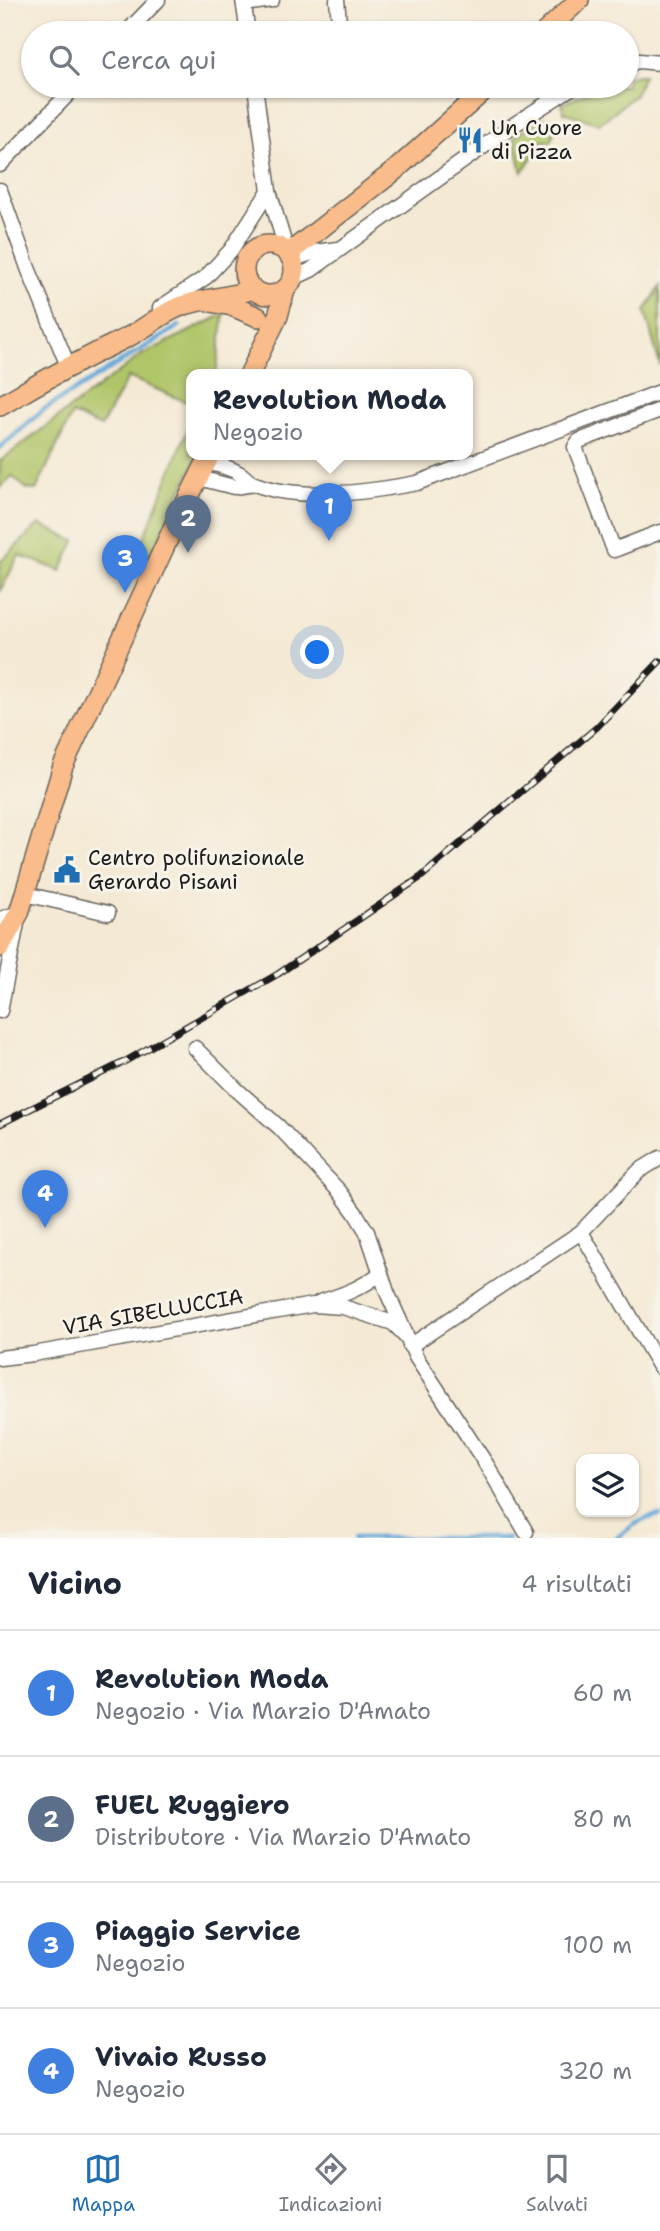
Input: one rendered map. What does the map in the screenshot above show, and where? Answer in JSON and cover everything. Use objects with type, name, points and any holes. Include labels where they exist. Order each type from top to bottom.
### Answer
[{"type":"main road","points":[[557,21],[579,0]]},
{"type":"main road","points":[[0,406],[68,366],[129,337],[177,307],[254,290],[270,295],[289,265],[476,98]]},
{"type":"main road","points":[[264,346],[254,290],[244,273],[247,257],[252,251],[267,244],[289,265]]},
{"type":"main road","points":[[252,369],[278,316],[289,265]]},
{"type":"main road","points":[[200,300],[232,306],[258,317]]},
{"type":"main road","points":[[0,947],[22,904],[63,766],[205,465]]},
{"type":"street","points":[[138,21],[158,0]]},
{"type":"street","points":[[246,21],[243,2],[272,0]]},
{"type":"street","points":[[337,0],[339,21]]},
{"type":"street","points":[[639,61],[660,63]]},
{"type":"street","points":[[0,165],[64,98]]},
{"type":"street","points":[[257,98],[270,191],[289,265],[311,270],[555,98]]},
{"type":"street","points":[[0,190],[68,366]]},
{"type":"street","points":[[108,345],[206,277],[231,250],[270,191]]},
{"type":"street","points":[[205,465],[234,486],[254,484],[298,493],[345,494],[382,490],[417,483],[573,424],[659,395]]},
{"type":"street","points":[[660,410],[579,441],[575,447],[614,550],[660,533]]},
{"type":"street","points":[[573,424],[579,441]]},
{"type":"street","points":[[0,1011],[22,904]]},
{"type":"street","points":[[0,919],[22,904],[108,913]]},
{"type":"street","name":"VIA SIBELLUCCIA","points":[[195,1048],[279,1127],[340,1192],[367,1232],[408,1341],[431,1383],[488,1467],[526,1531]]},
{"type":"street","points":[[408,1341],[580,1232],[639,1171],[660,1158]]},
{"type":"street","points":[[580,1232],[660,1367]]},
{"type":"street","name":"VIA SIBELLUCCIA","points":[[0,1358],[313,1305],[351,1293],[381,1273]]},
{"type":"street","name":"VIA SIBELLUCCIA","points":[[313,1305],[343,1307],[393,1323],[408,1341]]},
{"type":"green space","points":[[575,98],[631,98],[599,124],[564,112],[562,104]]},
{"type":"green space","points":[[541,118],[557,122],[551,142],[543,141],[522,172],[514,137]]},
{"type":"green space","points":[[660,287],[660,366],[645,311]]},
{"type":"green space","points":[[224,314],[217,369],[186,369],[186,402],[128,377],[101,427],[72,414],[36,490],[27,489],[12,476],[0,488],[0,461],[141,355]]},
{"type":"green space","points":[[186,433],[186,460],[196,460],[148,560],[137,555]]},
{"type":"green space","points":[[39,524],[75,541],[61,571],[19,555],[0,592],[0,562]]},
{"type":"waterway","points":[[0,448],[43,410],[179,326]]},
{"type":"waterway","points":[[617,1538],[637,1523],[660,1515]]},
{"type":"waterway","points":[[354,1538],[508,1538]]},
{"type":"railway","points":[[0,1124],[124,1062],[278,974],[421,877],[597,727],[660,661]]},
{"type":"place","name":"Un Cuore di Pizza","points":[[470,140]]},
{"type":"place","name":"Revolution Moda","points":[[329,541]]},
{"type":"place","name":"FUEL Ruggiero","points":[[188,553]]},
{"type":"place","name":"Piaggio Service","points":[[125,593]]},
{"type":"place","name":"Centro polifunzionale Gerardo Pisani","points":[[67,870]]},
{"type":"place","name":"Vivaio Russo","points":[[45,1228]]}]
